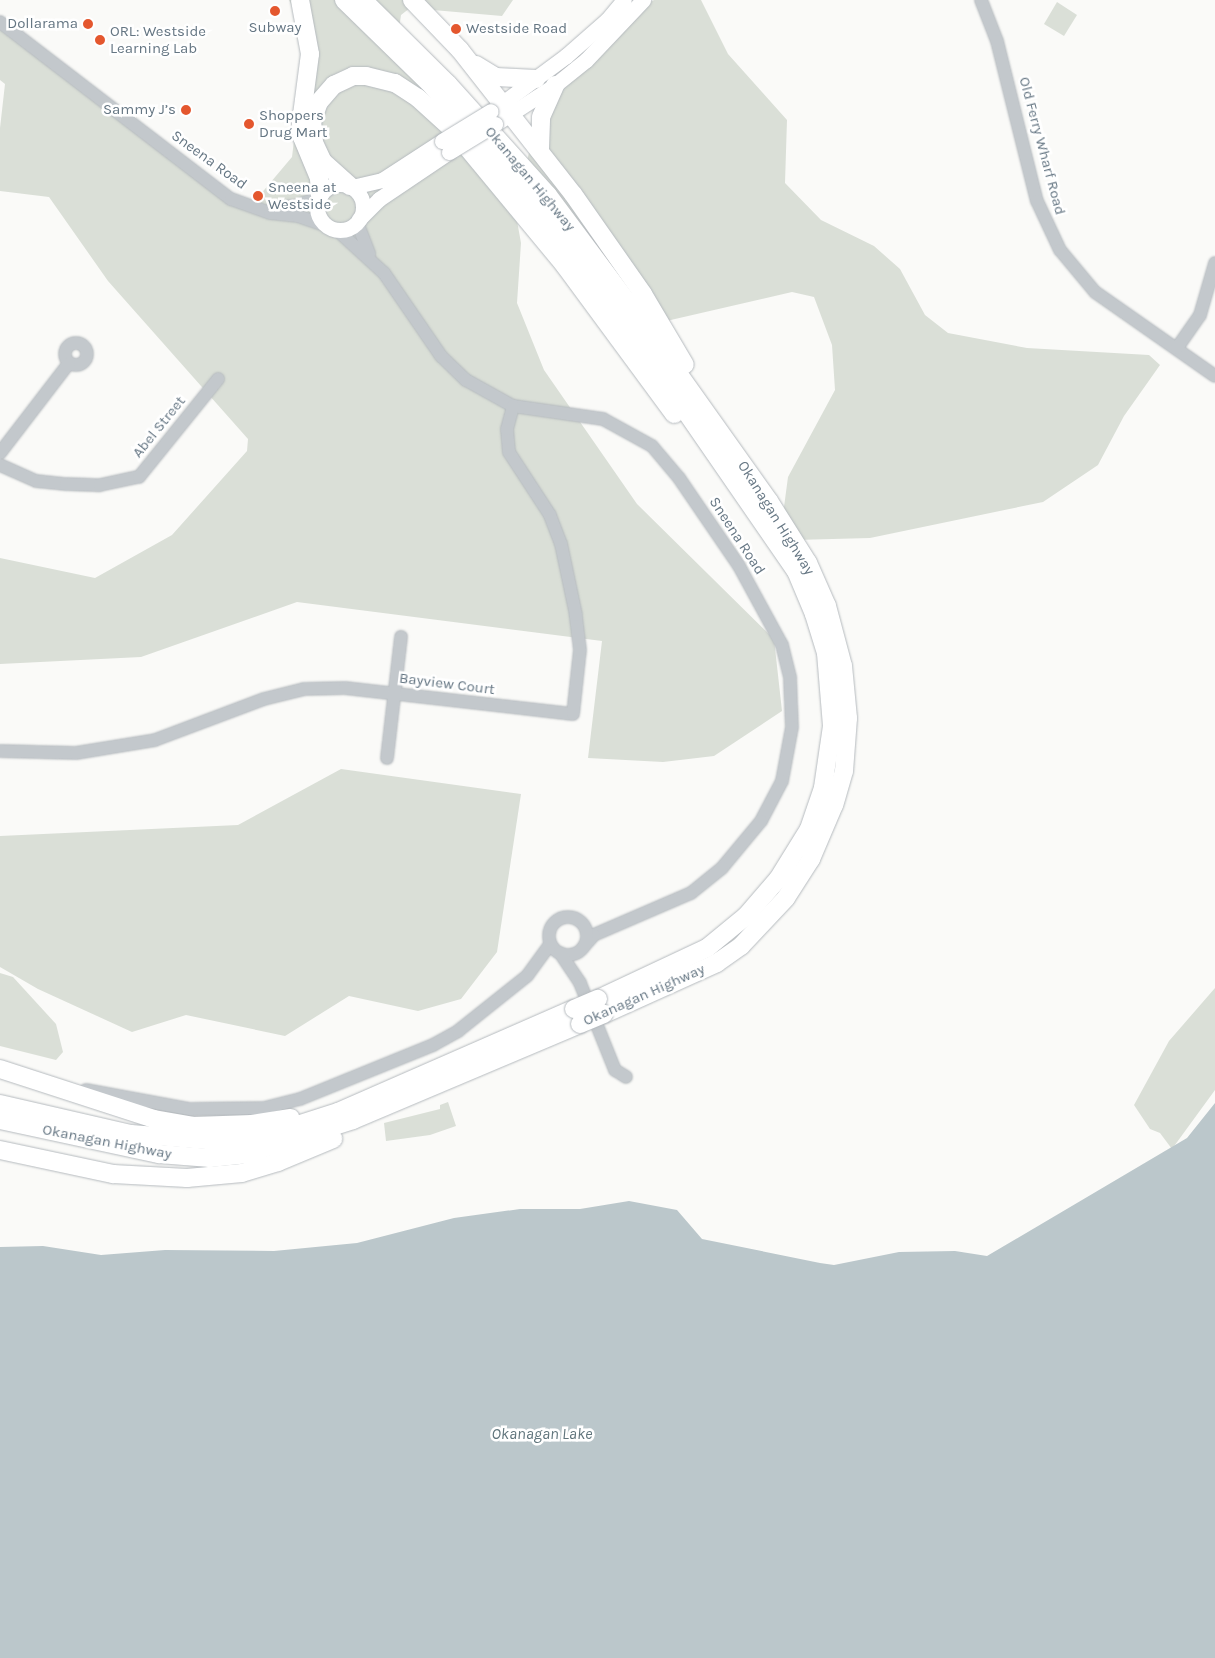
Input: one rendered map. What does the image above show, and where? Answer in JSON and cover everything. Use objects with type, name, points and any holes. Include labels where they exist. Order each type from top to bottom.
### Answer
[{"type":"highway","points":[[300,0],[310,54],[301,122],[302,137],[319,178],[319,196]]},
{"type":"highway","name":"Okanagan Highway","points":[[344,0],[433,87],[551,227],[653,364],[796,571],[814,614],[826,653],[832,726],[823,788],[809,829],[796,852],[778,879],[746,916],[707,948],[601,1006]]},
{"type":"highway","name":"Okanagan Highway","points":[[0,1120],[159,1154],[210,1158],[246,1154],[312,1136],[577,1016],[601,1006],[697,974],[741,946],[786,898],[811,859],[834,805],[844,771],[848,718],[843,666],[827,606],[808,564],[769,501],[548,195],[448,84],[363,0]]},
{"type":"highway","points":[[412,0],[466,58],[500,113],[540,149],[643,294],[769,501]]},
{"type":"highway","points":[[466,58],[496,77],[536,79]]},
{"type":"highway","points":[[351,187],[323,162],[314,143],[312,122],[319,102],[334,85],[353,76],[373,77],[395,83],[418,98],[451,128],[515,204],[565,266],[658,394],[754,512]]},
{"type":"highway","points":[[540,149],[541,117],[555,85]]},
{"type":"highway","points":[[0,1069],[154,1119],[194,1126],[221,1127],[292,1118],[461,1068]]},
{"type":"highway","points":[[0,1150],[80,1167],[163,1178],[242,1173],[278,1162],[347,1133],[461,1068]]},
{"type":"highway","name":"Okanagan Highway","points":[[0,1104],[132,1134],[187,1140],[244,1138],[313,1121],[461,1068]]},
{"type":"main road","points":[[500,113],[536,79],[589,37],[624,0]]},
{"type":"main road","points":[[446,146],[379,200],[348,228],[332,228],[318,213],[319,196],[331,186],[351,187],[382,180],[446,146],[500,113],[555,85],[605,43],[643,0]]},
{"type":"main road","points":[[351,187],[362,206],[357,221]]},
{"type":"street","name":"Old Ferry Wharf Road","points":[[981,0],[996,41],[1037,201],[1054,239],[1072,267],[1095,292],[1215,376]]},
{"type":"street","name":"Sneena Road","points":[[0,22],[231,199],[258,210],[307,218],[332,228],[374,262]]},
{"type":"street","name":"Sneena Road","points":[[258,210],[296,206],[319,196]]},
{"type":"street","name":"Sneena Road","points":[[357,221],[360,237],[374,262],[452,369],[486,393],[513,406],[603,419],[652,446],[679,478],[739,566],[782,646],[790,678],[792,727],[784,772],[761,821],[722,868],[691,893],[594,935],[582,949]]},
{"type":"street","points":[[1177,348],[1200,315],[1215,263]]},
{"type":"street","points":[[0,453],[69,363]]},
{"type":"street","name":"Abel Street","points":[[0,465],[36,480],[66,484],[100,485],[139,477],[218,380]]},
{"type":"street","name":"Bayview Court","points":[[0,751],[76,753],[155,740],[264,699],[304,689],[345,688],[573,714],[580,650],[576,615],[561,544],[550,515],[509,452],[507,429],[513,406]]},
{"type":"street","points":[[387,758],[401,637]]},
{"type":"street","points":[[580,983],[582,949],[587,939],[583,924],[570,916],[555,921],[548,936],[550,944],[560,953],[580,983],[615,1070],[626,1077]]},
{"type":"street","name":"Sneena Road","points":[[583,924],[624,922]]},
{"type":"street","points":[[27,1077],[190,1109],[264,1108],[300,1099],[433,1045],[458,1031],[527,976],[550,944]]},
{"type":"street","points":[[560,953],[573,954],[582,949]]},
{"type":"shaded area","points":[[289,0],[513,0],[502,16],[410,8],[401,15],[399,29],[512,193],[521,243],[517,303],[544,370],[637,504],[774,639],[782,711],[714,756],[663,762],[588,758],[602,641],[297,602],[141,657],[0,664],[0,558],[95,578],[172,535],[247,451],[248,439],[108,281],[49,197],[0,191],[0,128],[5,84],[0,80],[0,27],[232,193],[254,202],[292,157],[304,59],[295,12]]},
{"type":"shaded area","points":[[654,0],[701,0],[728,54],[787,120],[785,183],[821,220],[874,246],[900,269],[925,315],[948,333],[1027,348],[1149,355],[1160,365],[1124,416],[1098,465],[1043,502],[870,538],[795,540],[782,522],[788,477],[835,390],[832,345],[814,297],[792,292],[623,331],[522,179],[543,101],[581,43]]},
{"type":"shaded area","points":[[1057,2],[1077,15],[1064,36],[1044,24]]},
{"type":"shaded area","points":[[341,769],[521,794],[497,952],[461,999],[418,1011],[349,996],[285,1036],[186,1015],[132,1032],[38,989],[0,967],[0,836],[238,825]]},
{"type":"shaded area","points":[[0,973],[13,977],[56,1024],[63,1052],[56,1060],[0,1046]]},
{"type":"shaded area","points":[[1215,988],[1215,1090],[1172,1149],[1160,1133],[1150,1129],[1134,1105],[1169,1041]]},
{"type":"shaded area","points":[[448,1102],[456,1126],[430,1135],[386,1141],[384,1123],[440,1109],[440,1105]]},
{"type":"water","name":"Okanagan Lake","points":[[1215,1103],[1215,1658],[0,1658],[0,1247],[43,1246],[101,1255],[165,1250],[274,1251],[357,1243],[454,1218],[520,1209],[580,1209],[629,1201],[677,1210],[702,1239],[820,1263],[834,1265],[899,1252],[955,1251],[987,1256],[1187,1138]]},
{"type":"place","name":"Subway","points":[[275,11]]},
{"type":"place","name":"Dollarama","points":[[88,24]]},
{"type":"place","name":"Westside Road","points":[[456,29]]},
{"type":"place","name":"ORL: Westside Learning Lab","points":[[100,40]]},
{"type":"place","name":"Sammy J’s","points":[[186,110]]},
{"type":"place","name":"Shoppers Drug Mart","points":[[249,124]]},
{"type":"place","name":"Sneena at Westside","points":[[258,196]]}]
